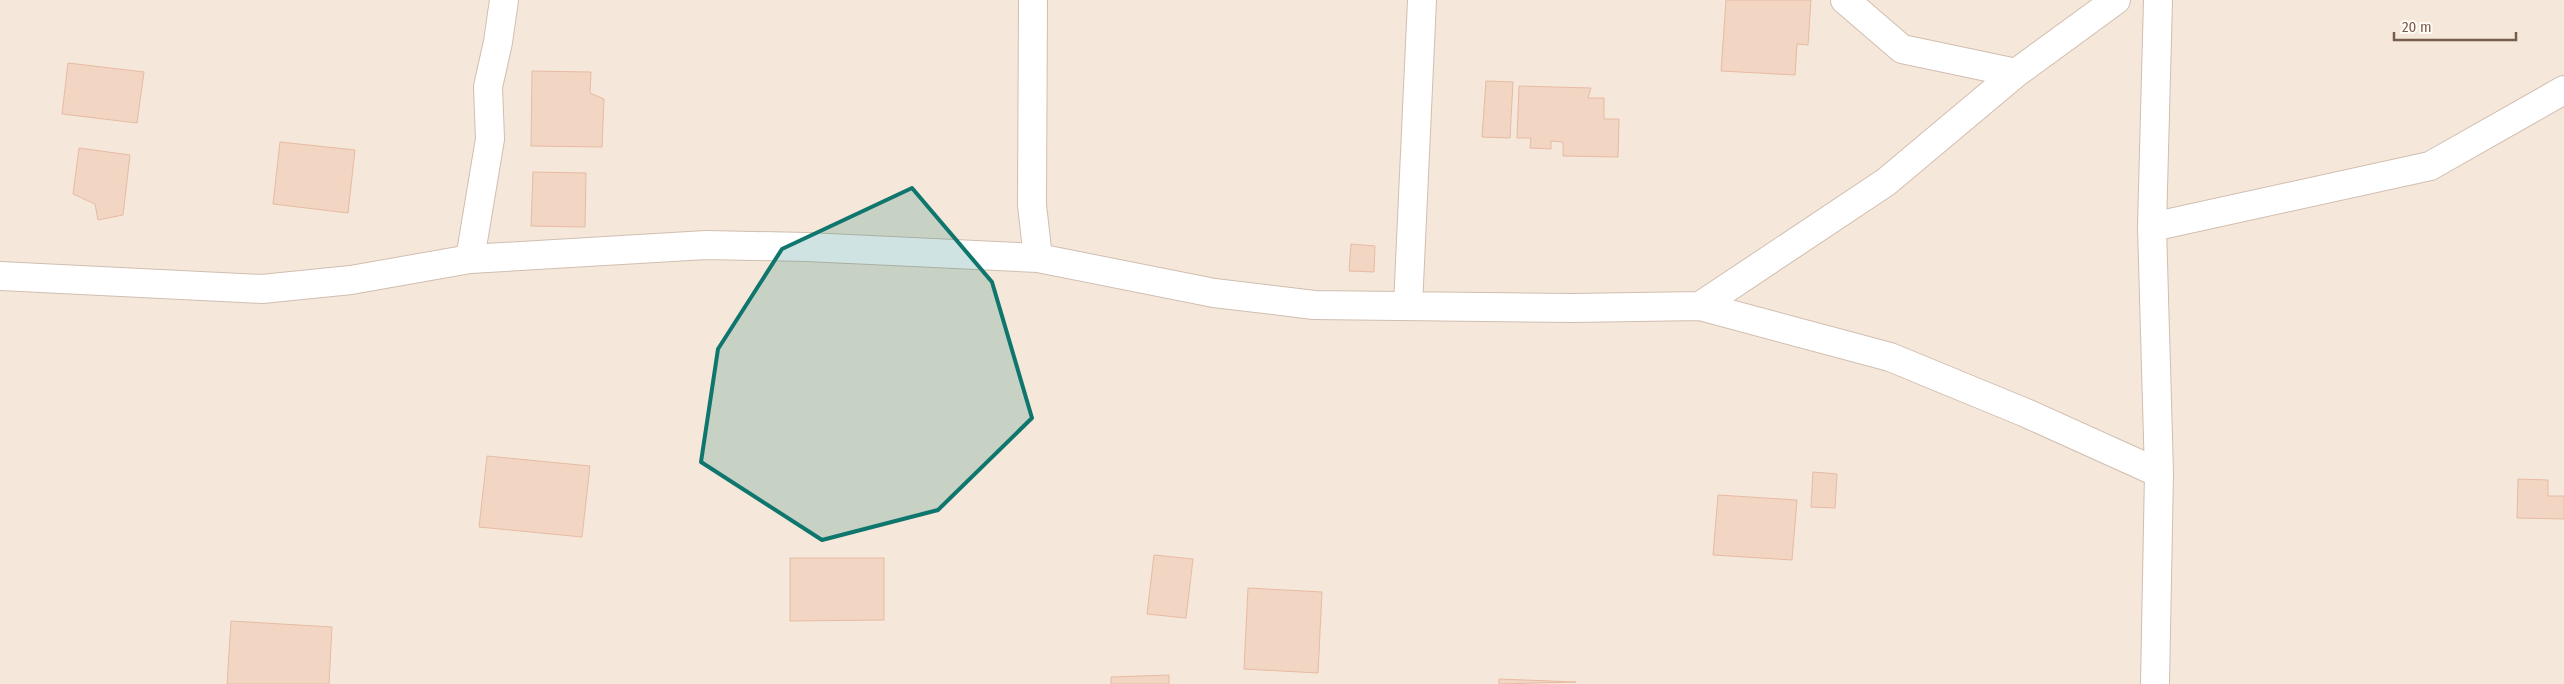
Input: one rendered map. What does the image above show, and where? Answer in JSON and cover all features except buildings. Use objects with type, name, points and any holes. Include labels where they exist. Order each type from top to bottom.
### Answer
[{"type":"street","points":[[470,259],[490,139],[488,87],[498,42],[504,0]]},
{"type":"street","points":[[1033,0],[1032,205],[1038,258]]},
{"type":"street","points":[[1408,306],[1422,0]]},
{"type":"street","points":[[1845,0],[1902,49],[2016,73]]},
{"type":"street","points":[[1700,306],[1886,182],[2016,73],[2116,0]]},
{"type":"street","points":[[2155,684],[2159,473],[2152,227],[2158,0]]},
{"type":"street","points":[[2152,227],[2430,166],[2564,90]]},
{"type":"street","points":[[0,276],[262,289],[350,280],[470,259],[706,246],[807,247],[1038,258],[1214,293],[1314,305],[1573,308],[1700,306],[1890,357],[2026,412],[2159,473]]},
{"type":"highlighted area","points":[[912,188],[992,282],[1032,418],[938,510],[822,540],[701,462],[718,349],[782,249]]},
{"type":"shaded area","points":[[0,0],[2564,0],[2564,684],[0,684]]}]
